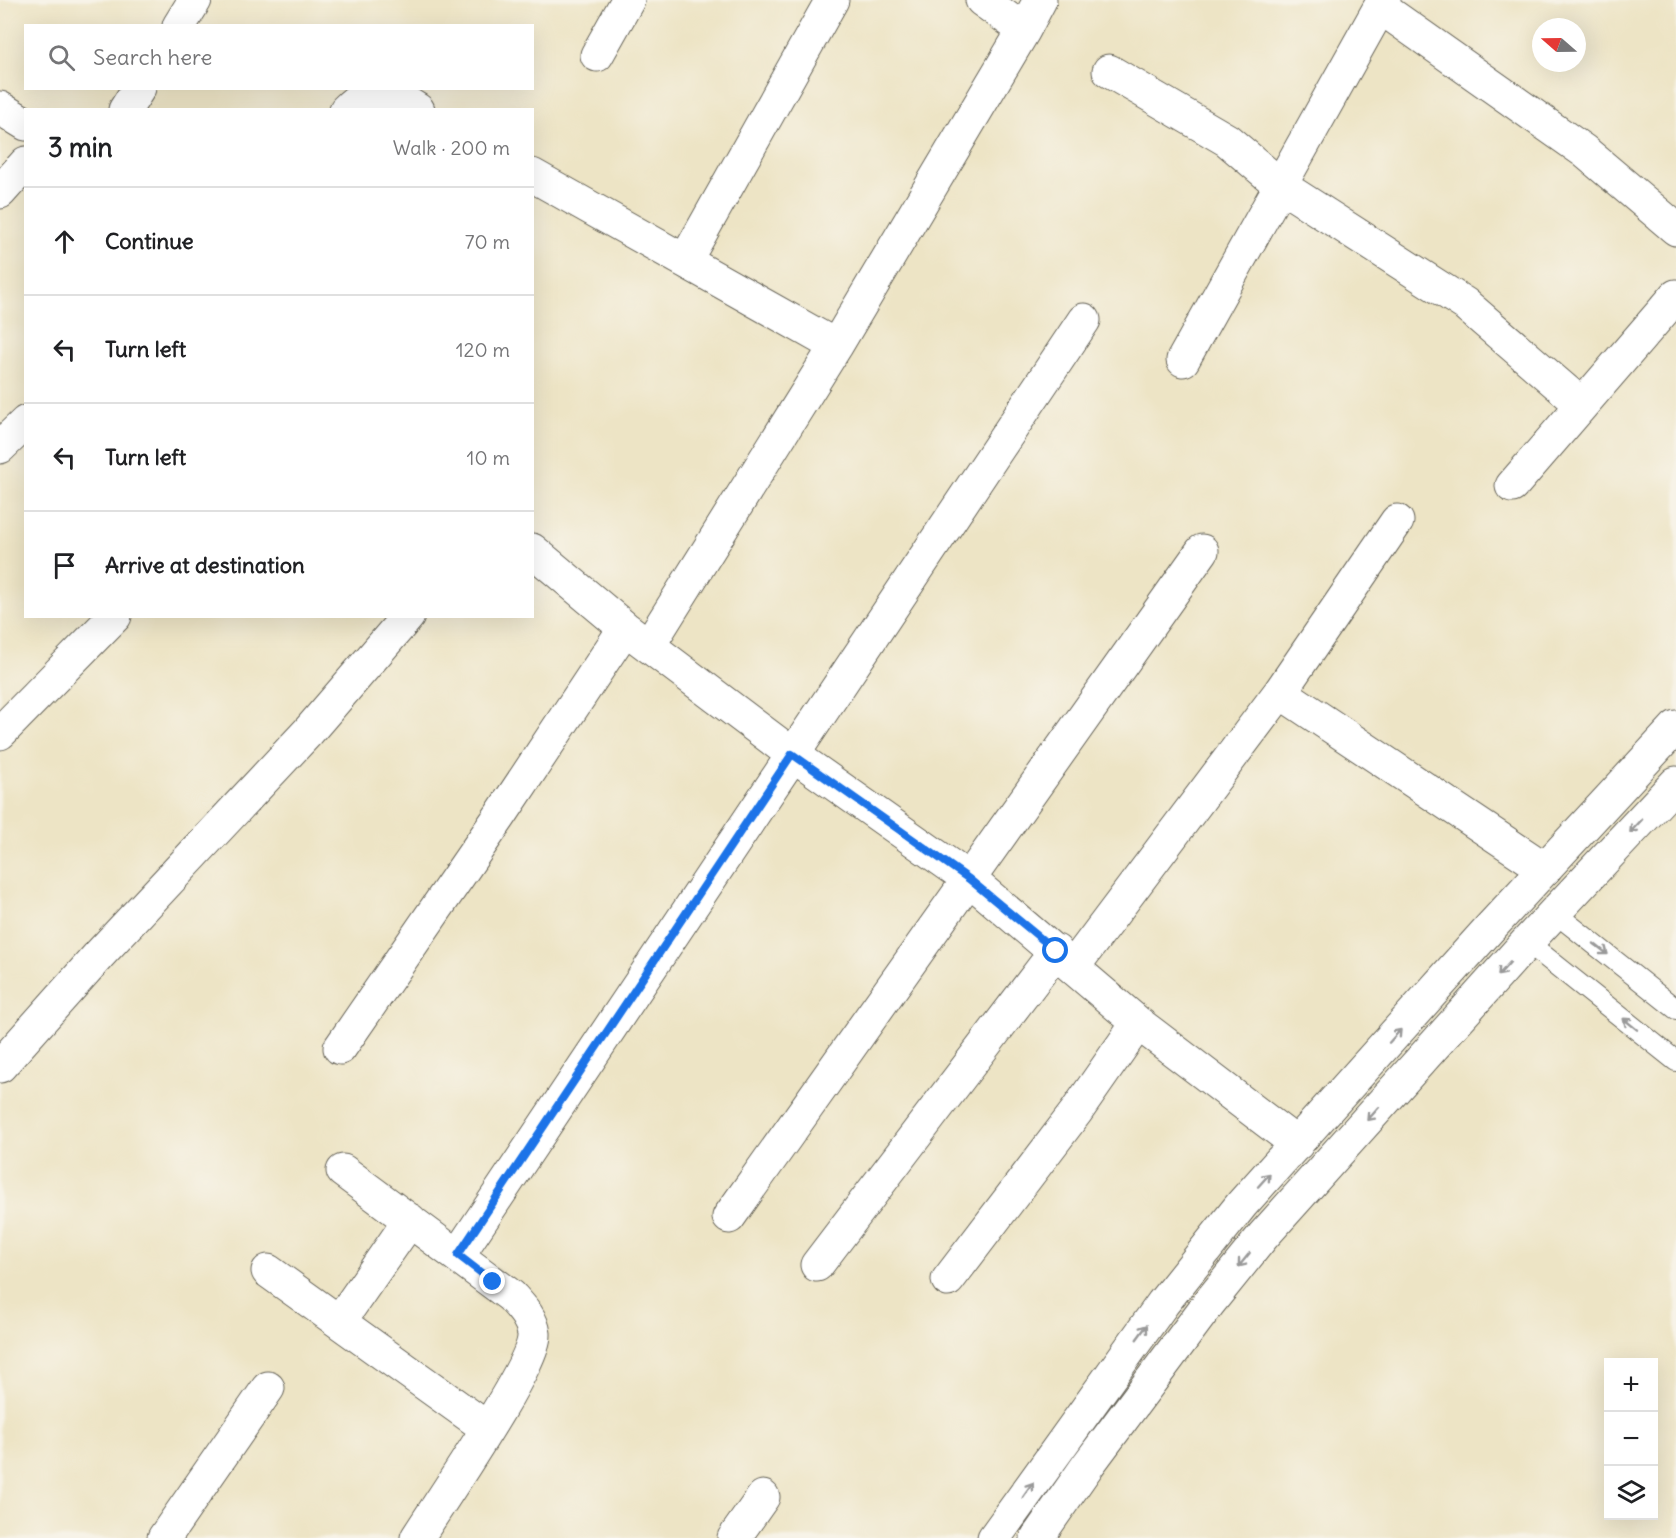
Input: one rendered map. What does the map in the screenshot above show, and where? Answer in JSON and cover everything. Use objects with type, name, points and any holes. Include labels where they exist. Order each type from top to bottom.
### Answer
[{"type":"street","points":[[180,24],[195,0]]},
{"type":"street","points":[[597,55],[628,0]]},
{"type":"street","points":[[685,261],[832,0]]},
{"type":"street","points":[[982,0],[1024,30]]},
{"type":"street","points":[[340,1048],[500,816],[637,637],[836,346],[1040,0]]},
{"type":"street","points":[[1183,360],[1382,4],[1584,151],[1676,229]]},
{"type":"street","points":[[1109,71],[1227,140],[1281,186],[1465,304],[1582,405]]},
{"type":"street","points":[[126,108],[138,90]]},
{"type":"street","points":[[348,108],[357,98],[374,92],[390,93],[415,108]]},
{"type":"street","points":[[0,108],[24,123]]},
{"type":"street","points":[[0,192],[24,165]]},
{"type":"street","points":[[534,176],[836,346]]},
{"type":"street","points":[[1512,486],[1676,296]]},
{"type":"street","points":[[458,1255],[1084,320]]},
{"type":"street","points":[[0,447],[24,424]]},
{"type":"street","points":[[817,1265],[1280,692],[1397,521]]},
{"type":"street","points":[[729,1217],[1202,551]]},
{"type":"street","points":[[534,552],[637,637],[792,754],[969,879],[1138,1023],[1297,1144]]},
{"type":"street","points":[[0,733],[113,618]]},
{"type":"street","points":[[0,1066],[99,955],[308,732],[406,618]]},
{"type":"street","points":[[1280,692],[1545,869]]},
{"type":"street","points":[[994,1538],[1163,1303],[1242,1204],[1545,869],[1676,728]]},
{"type":"street","points":[[1037,1538],[1088,1465],[1209,1303],[1263,1236],[1527,942],[1676,783]]},
{"type":"street","points":[[948,1280],[1076,1112],[1138,1023]]},
{"type":"street","points":[[343,1171],[511,1296],[529,1316],[534,1336],[516,1381],[417,1538]]},
{"type":"street","points":[[339,1322],[411,1221]]},
{"type":"street","points":[[268,1271],[487,1428]]},
{"type":"street","points":[[164,1538],[268,1388]]},
{"type":"street","points":[[734,1538],[763,1497]]},
{"type":"lane","points":[[1555,913],[1676,1008]]},
{"type":"lane","points":[[1527,942],[1676,1061]]},
{"type":"route","points":[[493,1282],[458,1255],[792,754],[969,879],[1056,951]]}]
